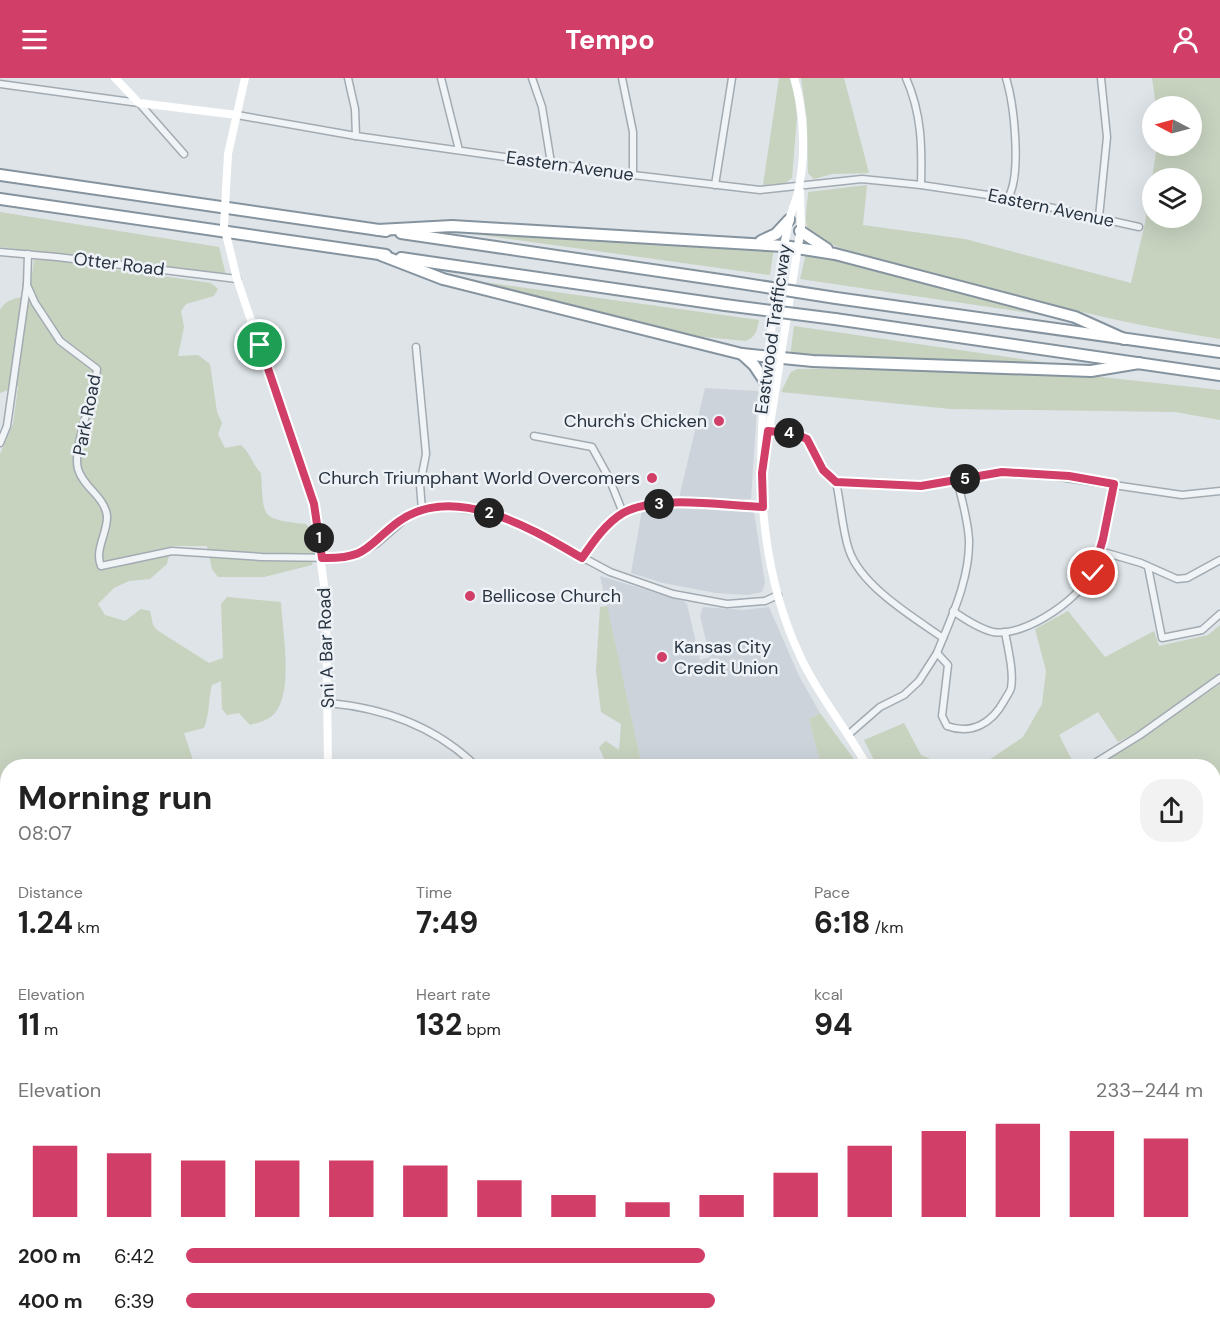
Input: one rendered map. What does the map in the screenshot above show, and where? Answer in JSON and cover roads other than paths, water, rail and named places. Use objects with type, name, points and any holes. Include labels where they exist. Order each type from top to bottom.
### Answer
[{"type":"highway","points":[[0,175],[1220,352]]},
{"type":"highway","points":[[0,199],[1220,375]]},
{"type":"highway","points":[[759,242],[776,234],[789,220]]},
{"type":"highway","points":[[378,230],[452,226],[759,242],[835,254],[1075,317],[1124,339]]},
{"type":"highway","points":[[800,231],[835,254]]},
{"type":"highway","points":[[381,255],[443,279],[742,354],[781,358],[1091,371],[1139,363]]},
{"type":"highway","points":[[742,354],[754,365],[764,380]]},
{"type":"main road","points":[[115,78],[138,103]]},
{"type":"main road","name":"Sni A Bar Road","points":[[245,78],[228,154],[224,226],[237,279],[314,504],[326,600],[328,759]]},
{"type":"main road","name":"Eastwood Trafficway","points":[[794,78],[801,118],[802,160],[799,188],[784,246],[766,356],[759,451],[763,507],[778,595],[790,635],[813,682],[849,734],[863,759]]},
{"type":"main road","name":"Eastern Avenue","points":[[138,103],[237,115]]},
{"type":"main road","name":"Eastwood Trafficway","points":[[762,473],[798,248],[802,207],[799,188]]},
{"type":"street","points":[[348,78],[355,109],[356,136]]},
{"type":"street","points":[[441,78],[459,150]]},
{"type":"street","points":[[532,78],[542,107],[550,163]]},
{"type":"street","points":[[622,78],[633,132],[633,176]]},
{"type":"street","points":[[906,78],[919,116],[922,134],[921,185]]},
{"type":"street","points":[[1006,78],[1015,122],[1012,188],[1008,198]]},
{"type":"street","points":[[1099,217],[1107,137],[1101,78]]},
{"type":"street","points":[[715,185],[730,79]]},
{"type":"street","name":"Eastern Avenue","points":[[0,84],[138,103]]},
{"type":"street","points":[[138,103],[184,154]]},
{"type":"street","name":"Eastern Avenue","points":[[237,115],[356,136],[633,176],[760,190],[799,188],[862,179],[921,185],[1008,198],[1139,227]]},
{"type":"street","name":"Otter Road","points":[[0,252],[237,279]]},
{"type":"street","points":[[0,443],[7,426],[27,285],[28,254]]},
{"type":"street","name":"Park Road","points":[[27,285],[34,303],[60,341],[97,369],[77,458],[81,476],[107,512],[99,563],[105,566],[172,551],[322,558]]},
{"type":"street","points":[[416,347],[426,454],[420,485],[422,510]]},
{"type":"street","points":[[768,431],[793,433],[807,439],[823,470],[836,482],[845,533],[856,565],[890,600],[943,638]]},
{"type":"street","points":[[534,436],[592,447],[609,478],[623,513]]},
{"type":"street","points":[[836,482],[921,486],[1002,472],[1022,472],[1069,476],[1182,495],[1220,491]]},
{"type":"street","points":[[849,734],[880,707],[904,695],[919,681],[937,653],[964,580],[969,551],[967,521],[957,480]]},
{"type":"street","points":[[953,611],[984,629],[1005,632],[1044,618],[1065,603],[1087,582],[1100,551],[1114,484]]},
{"type":"street","points":[[582,558],[600,534],[623,513],[659,504],[763,507]]},
{"type":"street","points":[[322,558],[341,558],[358,554],[376,544],[397,523],[422,510],[448,507],[484,512],[511,519],[582,558],[641,585],[708,602],[746,604],[778,595]]},
{"type":"street","points":[[1100,551],[1177,579],[1187,578],[1220,560]]},
{"type":"street","points":[[1148,567],[1162,638],[1202,630],[1220,614]]},
{"type":"street","points":[[937,653],[948,665],[942,716],[947,726],[956,729],[976,728],[994,716],[1011,689],[1005,632]]},
{"type":"street","points":[[1101,759],[1140,735],[1220,678]]},
{"type":"street","points":[[328,703],[387,712],[417,724],[441,738],[467,759]]},
{"type":"place","name":"Church's Chicken","points":[[719,421]]},
{"type":"place","name":"Church Triumphant World Overcomers","points":[[652,478]]},
{"type":"place","name":"Bellicose Church","points":[[470,596]]},
{"type":"place","name":"Kansas City Credit Union","points":[[662,657]]}]
